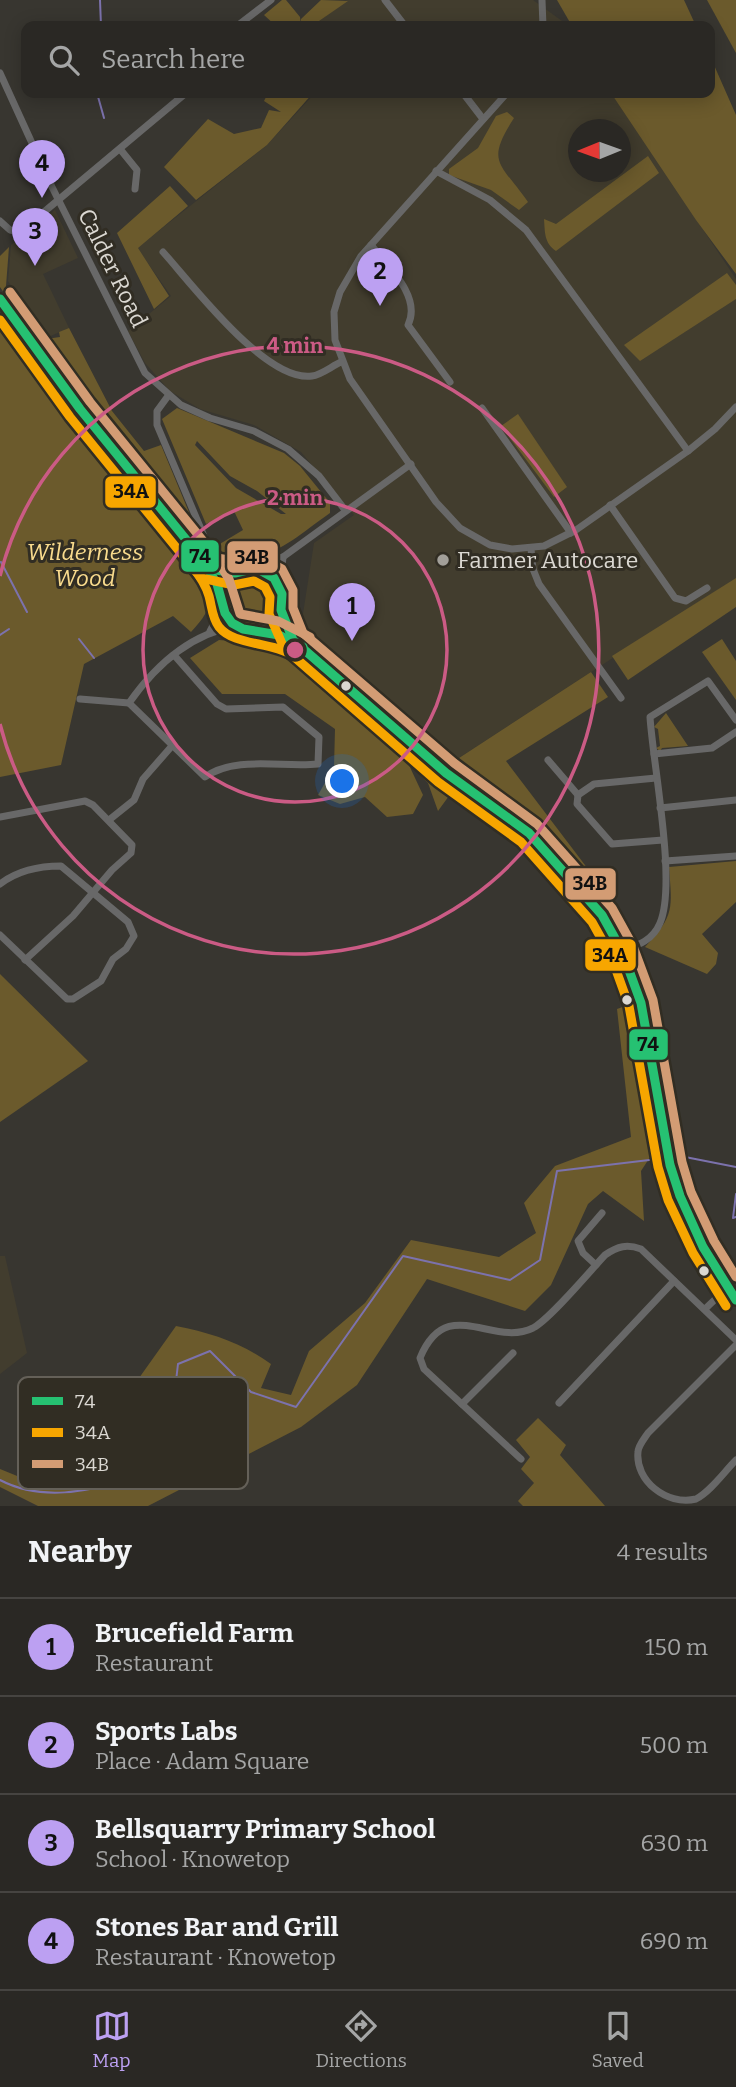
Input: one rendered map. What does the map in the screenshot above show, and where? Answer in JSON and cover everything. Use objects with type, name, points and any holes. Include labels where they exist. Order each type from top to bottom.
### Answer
[{"type":"main road","points":[[0,299],[80,409],[210,569],[221,595]]},
{"type":"main road","points":[[210,569],[235,573],[256,568],[274,578],[280,586],[281,610],[293,640]]},
{"type":"main road","points":[[235,573],[223,586],[221,595],[222,608],[236,626],[260,629],[293,640],[446,773],[529,833],[602,915],[622,951],[641,1003],[670,1165],[703,1247],[736,1300]]},
{"type":"main road","points":[[260,629],[269,625],[281,610]]},
{"type":"street","points":[[244,21],[271,0]]},
{"type":"street","points":[[385,0],[401,21]]},
{"type":"street","points":[[542,0],[543,21]]},
{"type":"street","name":"Calder Road","points":[[0,73],[133,354],[145,373],[168,396],[210,418],[254,431],[288,449],[319,476],[345,510]]},
{"type":"street","points":[[0,221],[10,230],[20,232],[180,98]]},
{"type":"street","points":[[467,98],[483,119]]},
{"type":"street","points":[[502,98],[371,245],[346,278],[337,302],[333,330],[341,362],[436,502],[467,532],[498,547],[531,549],[557,541],[688,451],[736,407]]},
{"type":"street","points":[[120,149],[137,170],[135,189]]},
{"type":"street","points":[[436,171],[490,200],[526,230],[688,451]]},
{"type":"street","points":[[126,177],[136,179]]},
{"type":"street","points":[[371,245],[410,299],[412,317],[408,325],[450,382]]},
{"type":"street","points":[[163,252],[251,350],[300,375],[313,376],[341,362]]},
{"type":"street","points":[[168,396],[158,411],[156,425],[209,548]]},
{"type":"street","points":[[482,408],[571,533]]},
{"type":"street","points":[[256,568],[283,557],[411,464]]},
{"type":"street","points":[[610,505],[675,598],[686,601],[707,588]]},
{"type":"street","points":[[531,549],[533,569],[539,584],[621,698]]},
{"type":"street","points":[[280,586],[283,557]]},
{"type":"street","points":[[211,631],[222,608]]},
{"type":"street","points":[[129,704],[148,675],[174,655],[211,631],[236,626]]},
{"type":"street","points":[[80,699],[106,697],[129,704],[205,777],[215,770],[282,762],[301,766],[320,761],[320,737],[291,711],[269,706],[226,709],[217,704],[191,678],[174,655]]},
{"type":"street","points":[[622,951],[646,942],[660,922],[665,902],[665,861],[650,717],[702,682],[712,685],[736,720]]},
{"type":"street","points":[[654,754],[712,748],[736,732]]},
{"type":"street","points":[[109,820],[134,800],[144,779],[172,747]]},
{"type":"street","points":[[548,760],[578,795],[577,804],[612,844],[663,840]]},
{"type":"street","points":[[578,795],[594,785],[656,778]]},
{"type":"street","points":[[660,808],[736,800]]},
{"type":"street","points":[[0,817],[85,801],[109,820],[132,845],[131,853],[57,932],[25,960]]},
{"type":"street","points":[[665,861],[736,856]]},
{"type":"street","points":[[0,884],[11,876],[61,866],[128,922],[134,936],[127,949],[113,959],[101,981],[73,999],[67,999],[0,935]]},
{"type":"street","points":[[596,1265],[583,1253],[578,1241],[602,1213]]},
{"type":"street","points":[[521,1459],[424,1369],[420,1358],[435,1338],[451,1325],[466,1324],[516,1333],[534,1327],[615,1248],[631,1245],[641,1249],[736,1342],[648,1433],[638,1450],[639,1472],[651,1489],[664,1498],[681,1501],[696,1499],[736,1460]]},
{"type":"street","points":[[559,1403],[674,1280]]},
{"type":"street","points":[[705,1309],[727,1288]]},
{"type":"street","points":[[462,1404],[513,1353]]},
{"type":"shaded area","points":[[347,0],[533,0],[562,21],[319,21]]},
{"type":"shaded area","points":[[310,98],[615,98],[629,119],[568,119],[568,182],[631,182],[631,121],[736,279],[736,578],[451,763],[307,635],[302,620],[314,543],[354,515],[301,452],[254,425],[200,409],[170,391],[145,363],[128,331],[171,296],[137,248],[267,145]]},
{"type":"shaded area","points":[[55,210],[78,258],[43,274],[69,328],[46,338],[8,281],[11,245]]},
{"type":"shaded area","points":[[0,1256],[5,1256],[27,1353],[0,1374]]},
{"type":"green space","points":[[282,0],[286,0],[300,21],[271,21],[264,15]]},
{"type":"green space","points":[[321,0],[348,1],[319,21],[301,21]]},
{"type":"green space","points":[[557,0],[684,0],[694,21],[569,21]]},
{"type":"green space","points":[[707,0],[736,0],[736,53]]},
{"type":"green space","points":[[715,67],[736,115],[736,274],[696,220],[631,123],[631,119],[614,98],[715,98]]},
{"type":"green space","points":[[266,98],[309,98],[267,145],[196,200],[164,167],[208,119],[234,134],[261,128],[269,110],[281,112],[264,101]]},
{"type":"green space","points":[[507,112],[514,118],[500,144],[498,154],[504,170],[528,202],[519,210],[491,190],[449,175],[449,169],[478,148],[496,116]]},
{"type":"green space","points":[[648,156],[659,173],[556,251],[552,248],[546,237],[544,219],[556,224],[613,182],[631,182],[631,169]]},
{"type":"green space","points":[[170,186],[188,206],[138,248],[169,296],[154,309],[117,233]]},
{"type":"green space","points":[[9,247],[6,286],[33,322],[27,326],[0,287],[0,256]]},
{"type":"green space","points":[[727,273],[736,285],[736,299],[640,361],[624,345]]},
{"type":"green space","name":"Wilderness Wood","points":[[0,316],[99,446],[205,574],[209,600],[203,618],[191,632],[173,616],[84,664],[61,765],[0,777]]},
{"type":"green space","points":[[36,326],[46,339],[60,337],[59,332],[69,328],[112,411],[144,451],[161,445],[198,534],[193,537],[133,467],[47,349],[51,346],[44,344],[32,329]]},
{"type":"green space","points":[[177,408],[284,453],[300,466],[330,503],[330,513],[282,547],[257,557],[226,559],[218,545],[243,530],[234,511],[206,524],[162,419]],"holes":[[[197,441],[230,476],[257,491],[286,514],[281,514],[236,488],[195,445]]]},
{"type":"green space","points":[[518,414],[567,487],[554,497],[501,426]]},
{"type":"green space","points":[[252,578],[261,579],[268,585],[274,592],[274,610],[268,617],[261,623],[252,624],[243,623],[236,617],[230,610],[229,601],[230,592],[236,585],[243,579]]},
{"type":"green space","points":[[736,578],[736,607],[628,680],[612,656]]},
{"type":"green space","points":[[266,635],[293,648],[318,665],[430,770],[454,789],[438,811],[428,783],[408,763],[423,795],[413,814],[387,817],[365,797],[340,804],[318,795],[334,767],[335,729],[285,694],[222,694],[190,658],[219,640],[260,643]]},
{"type":"green space","points":[[722,639],[736,661],[736,700],[702,652]]},
{"type":"green space","points":[[591,672],[608,697],[506,761],[607,894],[601,898],[546,837],[467,777],[459,758]]},
{"type":"green space","points":[[666,713],[688,746],[662,748],[660,751],[656,748],[660,746],[658,729],[654,727]]},
{"type":"green space","points":[[736,861],[736,902],[702,934],[718,953],[716,964],[707,974],[645,947],[667,919],[671,902],[669,867]]},
{"type":"green space","points":[[0,974],[88,1061],[0,1122]]},
{"type":"green space","points":[[631,1004],[656,1148],[641,1171],[644,1221],[603,1191],[588,1204],[551,1285],[525,1311],[427,1279],[357,1385],[301,1427],[248,1454],[248,1377],[140,1377],[176,1326],[202,1332],[249,1350],[271,1364],[261,1388],[291,1395],[309,1351],[365,1303],[411,1240],[499,1257],[536,1233],[524,1203],[555,1166],[631,1137],[617,1009]]},
{"type":"green space","points":[[538,1418],[566,1445],[560,1455],[605,1506],[523,1506],[518,1501],[534,1483],[521,1469],[530,1457],[516,1440]]},
{"type":"green space","points":[[0,1469],[18,1476],[18,1489],[181,1489],[148,1506],[38,1506],[0,1487]]},
{"type":"waterway","points":[[100,0],[101,21]]},
{"type":"waterway","points":[[98,98],[104,118]]},
{"type":"waterway","points":[[1,562],[27,612]]},
{"type":"waterway","points":[[0,635],[9,629]]},
{"type":"waterway","points":[[79,639],[94,658]]},
{"type":"waterway","points":[[672,1158],[680,1156],[736,1167]]},
{"type":"waterway","points":[[248,1389],[296,1407],[403,1256],[510,1280],[540,1260],[557,1171],[666,1158]]},
{"type":"waterway","points":[[736,1194],[733,1218],[736,1217]]},
{"type":"waterway","points":[[176,1377],[178,1364],[210,1351],[236,1377]]},
{"type":"waterway","points":[[0,1480],[18,1488]]},
{"type":"waterway","points":[[24,1489],[48,1493],[92,1489]]},
{"type":"transit line","name":"34B","points":[[10,292],[90,402],[217,558],[235,561],[258,556],[282,569],[293,590],[293,608],[303,633],[454,763],[537,824],[612,908],[633,946],[653,1000],[682,1162],[691,1192],[714,1241],[736,1277]]},
{"type":"transit line","name":"74","points":[[0,299],[80,409],[210,569],[235,573],[256,568],[274,578],[282,594],[281,610],[293,640],[446,773],[529,833],[602,915],[622,951],[641,1003],[670,1165],[680,1196],[703,1247],[736,1300]]},
{"type":"transit line","name":"34A","points":[[0,320],[70,417],[201,578],[234,585],[254,581],[265,587],[270,597],[269,614],[284,648],[438,782],[521,842],[592,922],[611,956],[629,1006],[658,1167],[668,1200],[693,1253],[726,1306]]},
{"type":"transit line","name":"34B","points":[[212,552],[229,579],[240,614],[278,621],[310,637]]},
{"type":"transit line","name":"74","points":[[202,559],[217,584],[225,613],[232,623],[243,629],[279,635],[303,647]]},
{"type":"transit line","name":"34A","points":[[192,566],[206,588],[219,627],[244,641],[276,648],[296,657]]},
{"type":"place","name":"Stones Bar and Grill","points":[[42,198]]},
{"type":"place","name":"Bellsquarry Primary School","points":[[35,266]]},
{"type":"place","name":"Sports Labs","points":[[380,306]]},
{"type":"place","name":"Farmer Autocare","points":[[443,560]]},
{"type":"place","name":"Brucefield Farm","points":[[352,641]]}]
